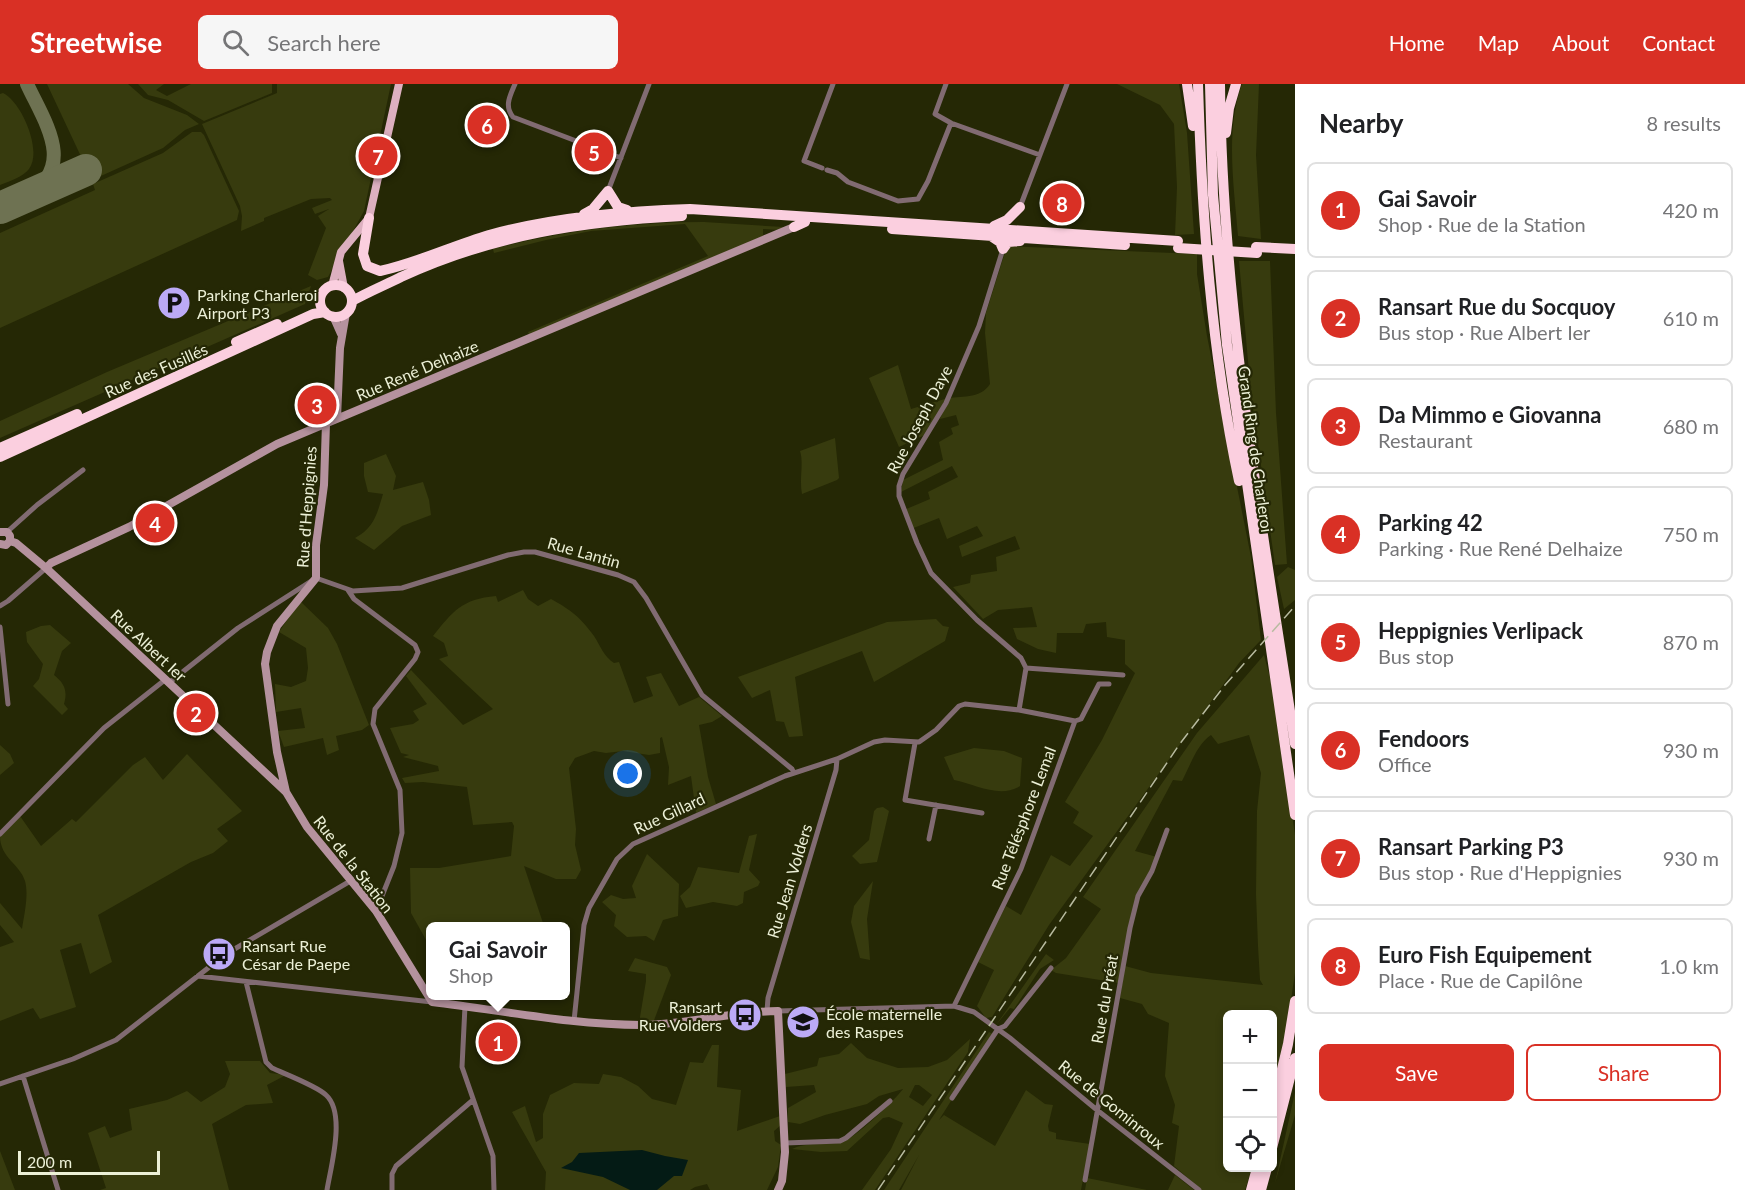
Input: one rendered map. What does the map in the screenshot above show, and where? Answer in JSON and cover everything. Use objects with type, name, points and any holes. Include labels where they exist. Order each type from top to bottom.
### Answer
[{"type":"highway","points":[[1187,84],[1195,152],[1200,174]]},
{"type":"highway","points":[[1198,84],[1204,239],[1217,360],[1242,494],[1250,509]]},
{"type":"highway","name":"Grand Ring de Charleroi","points":[[1210,84],[1211,157],[1218,262],[1227,345],[1295,815]]},
{"type":"highway","name":"Grand Ring de Charleroi","points":[[1220,84],[1227,251],[1238,355],[1295,744]]},
{"type":"highway","points":[[1221,145],[1226,133],[1229,108],[1236,84]]},
{"type":"highway","points":[[578,217],[593,209],[608,191],[618,207],[630,211]]},
{"type":"highway","points":[[348,294],[346,313],[326,311],[322,295],[332,286],[348,294],[491,243],[589,223],[690,216],[991,232],[1020,207]]},
{"type":"highway","points":[[1020,207],[1020,217],[1032,235]]},
{"type":"highway","points":[[369,218],[363,254],[366,264],[371,269],[381,271],[491,235],[536,224],[630,211],[690,208],[1256,250],[1295,256]]},
{"type":"highway","points":[[794,227],[805,222]]},
{"type":"highway","points":[[991,232],[1003,249]]},
{"type":"highway","points":[[1003,249],[1008,242],[1032,235]]},
{"type":"highway","points":[[1256,250],[1295,249]]},
{"type":"highway","points":[[348,294],[419,258]]},
{"type":"highway","name":"Rue des Fusillés","points":[[0,448],[326,311]]},
{"type":"highway","name":"Rue des Fusillés","points":[[0,457],[313,314],[326,311]]},
{"type":"highway","points":[[1277,1090],[1295,1001]]},
{"type":"highway","points":[[1277,1128],[1295,1058]]},
{"type":"highway","points":[[1251,1190],[1256,1172]]},
{"type":"highway","points":[[1261,1190],[1266,1172]]},
{"type":"main road","points":[[332,286],[345,245],[369,218],[399,84]]},
{"type":"main road","points":[[339,258],[348,294]]},
{"type":"street","points":[[515,84],[507,105],[513,117],[621,158]]},
{"type":"street","points":[[608,191],[649,84]]},
{"type":"street","points":[[833,84],[804,161],[837,173],[848,182],[898,201],[918,200],[951,123]]},
{"type":"street","points":[[946,84],[935,114],[951,123],[1040,155]]},
{"type":"street","points":[[1020,207],[1067,84]]},
{"type":"street","name":"Rue René Delhaize","points":[[46,568],[51,563],[138,522],[263,450],[794,227]]},
{"type":"street","name":"Rue Joseph Daye","points":[[1003,249],[979,326],[946,403],[903,474],[899,496],[931,573],[977,620],[1021,658],[1026,669]]},
{"type":"street","points":[[326,311],[342,335]]},
{"type":"street","points":[[337,418],[342,335],[346,313]]},
{"type":"street","name":"Rue d'Heppignies","points":[[286,792],[277,752],[265,664],[271,639],[279,621],[316,578],[316,545],[324,485],[326,423]]},
{"type":"street","points":[[0,544],[6,545],[10,541],[10,536],[3,532],[83,470]]},
{"type":"street","name":"Rue Albert Ier","points":[[10,541],[16,543],[46,568],[286,792]]},
{"type":"street","name":"Rue Lantin","points":[[316,578],[348,590],[402,588],[524,552],[543,554],[624,577],[634,582],[646,597],[702,695],[794,773]]},
{"type":"street","points":[[0,606],[46,568]]},
{"type":"street","points":[[0,834],[104,728],[238,628],[316,578]]},
{"type":"street","points":[[348,590],[354,599],[415,645],[418,652],[375,710],[373,716],[373,724],[400,790],[402,833],[394,866],[376,911]]},
{"type":"street","points":[[0,627],[8,704]]},
{"type":"street","points":[[1019,710],[1026,669],[1123,675]]},
{"type":"street","name":"Rue Télésphore Lemal","points":[[954,1006],[1021,869],[1075,721],[1081,719],[1099,684],[1109,684]]},
{"type":"street","points":[[982,813],[905,801],[915,743],[936,730],[958,706],[965,704],[1019,710],[1075,721]]},
{"type":"street","name":"Rue Gillard","points":[[574,1021],[584,925],[593,900],[611,867],[622,854],[644,839],[794,773],[837,759],[879,741],[915,743]]},
{"type":"street","name":"Rue Jean Volders","points":[[767,1011],[768,998],[836,770],[837,759]]},
{"type":"street","name":"Rue de la Station","points":[[286,792],[307,827],[376,911],[426,992]]},
{"type":"street","points":[[929,839],[936,806]]},
{"type":"street","name":"Rue du Préat","points":[[1086,1180],[1130,928],[1138,896],[1152,871],[1167,830]]},
{"type":"street","points":[[0,1084],[73,1059],[116,1040],[226,954],[352,880]]},
{"type":"street","points":[[952,1098],[999,1029],[1005,1026],[1050,968]]},
{"type":"street","points":[[198,976],[432,1002],[574,1021],[651,1025],[744,1012],[954,1006],[970,1010],[999,1029]]},
{"type":"street","points":[[246,982],[266,1062],[272,1068],[326,1094],[332,1102],[336,1113],[336,1128],[327,1190]]},
{"type":"street","points":[[465,1006],[462,1067],[493,1156],[494,1190]]},
{"type":"street","points":[[778,1011],[785,1143],[782,1181],[778,1190]]},
{"type":"street","name":"Rue de Gominroux","points":[[999,1029],[1199,1190]]},
{"type":"street","points":[[23,1076],[58,1190]]},
{"type":"street","points":[[392,1190],[392,1173],[396,1166],[473,1100]]},
{"type":"street","points":[[785,1143],[840,1141],[890,1101]]},
{"type":"green space","points":[[47,84],[128,84],[144,98],[187,115],[199,124],[185,130],[163,148],[92,180]]},
{"type":"green space","points":[[138,84],[164,84],[156,90],[167,96],[191,84],[272,84],[272,93],[204,121],[168,100],[148,95]]},
{"type":"green space","points":[[277,84],[391,84],[364,211],[328,277],[317,280],[308,275],[326,228],[318,216],[329,209],[315,214],[312,208],[332,200],[330,198],[311,199],[264,218],[264,221],[241,231],[240,206],[202,124],[277,93]]},
{"type":"green space","points":[[1117,84],[1179,84],[1187,133],[1194,234],[1175,235],[1177,187],[1174,124],[1160,105]]},
{"type":"green space","points":[[1242,84],[1259,84],[1256,155],[1261,239],[1238,236],[1232,140]]},
{"type":"green space","points":[[3,93],[17,106],[28,127],[32,139],[33,161],[26,172],[0,185],[0,94]]},
{"type":"green space","points":[[192,132],[201,132],[204,135],[239,211],[237,220],[0,328],[0,233],[95,190],[93,184],[163,153]]},
{"type":"green space","points":[[704,222],[784,227],[781,230],[763,229],[763,236],[529,335],[528,332],[708,256],[685,224],[591,231],[494,253],[493,249],[545,237],[597,229]]},
{"type":"green space","points":[[1007,246],[1197,254],[1197,274],[1207,336],[1251,557],[1261,640],[1239,663],[1049,925],[992,1017],[986,1018],[977,1006],[994,970],[976,961],[1006,906],[1021,915],[1051,855],[1070,866],[1093,836],[1073,823],[1079,812],[1065,802],[1102,740],[1135,673],[1125,664],[1125,640],[1107,637],[1106,622],[1086,624],[1083,633],[1057,633],[1056,653],[1038,649],[1017,639],[1013,628],[1037,627],[1032,607],[998,610],[983,619],[953,587],[970,583],[971,575],[997,571],[996,557],[1020,549],[1015,536],[962,557],[959,546],[983,536],[977,526],[947,539],[939,518],[911,529],[904,510],[930,499],[928,492],[958,477],[952,466],[901,492],[903,480],[943,460],[939,442],[953,434],[951,428],[959,425],[956,415],[940,419],[946,403],[927,434],[899,447],[869,378],[898,365],[911,409],[945,399],[975,395],[986,389],[990,384],[985,333],[986,313]]},
{"type":"green space","points":[[1239,261],[1270,261],[1276,413],[1287,564],[1275,565],[1251,394]]},
{"type":"green space","points":[[311,286],[305,304],[0,438],[0,421],[107,372]]},
{"type":"green space","points":[[835,438],[839,478],[802,494],[800,451]]},
{"type":"green space","points":[[386,454],[396,476],[393,490],[423,482],[431,515],[402,526],[374,550],[355,538],[371,525],[383,494],[368,492],[364,463]]},
{"type":"green space","points":[[1288,567],[1295,570],[1295,600],[1284,609],[1277,577]]},
{"type":"green space","points":[[523,590],[528,599],[538,606],[551,599],[570,611],[594,636],[608,658],[614,663],[619,662],[634,703],[653,696],[646,677],[661,673],[679,706],[699,697],[722,716],[712,722],[699,725],[708,777],[716,804],[696,813],[691,776],[668,785],[669,767],[662,737],[660,738],[660,753],[649,755],[623,751],[606,753],[594,751],[575,758],[569,768],[576,829],[575,845],[581,870],[576,879],[556,879],[524,866],[543,922],[426,922],[426,940],[411,913],[410,868],[439,868],[511,856],[514,826],[512,822],[473,825],[467,787],[423,782],[405,783],[402,778],[439,771],[438,766],[403,757],[409,755],[401,753],[390,728],[413,724],[419,720],[413,711],[427,704],[406,676],[411,670],[463,725],[493,709],[439,659],[448,656],[444,643],[433,636],[453,613],[466,603],[496,596],[498,602]]},
{"type":"green space","points":[[300,601],[328,628],[337,644],[369,725],[362,730],[336,736],[339,750],[327,755],[323,738],[284,747],[278,731],[305,728],[301,708],[276,712],[275,684],[291,687],[306,681],[308,668],[306,648],[279,632]]},
{"type":"green space","points":[[936,619],[943,626],[949,627],[945,641],[874,682],[862,651],[795,677],[803,736],[789,737],[784,722],[776,721],[770,690],[752,698],[738,677],[887,622]]},
{"type":"green space","points":[[50,625],[71,643],[62,651],[54,675],[63,684],[65,691],[64,704],[68,709],[62,715],[33,686],[39,679],[43,664],[27,642],[26,632]]},
{"type":"green space","points":[[1264,655],[1273,689],[1295,835],[1295,973],[1277,1082],[1277,1010],[1223,1010],[1223,1172],[1251,1172],[1245,1190],[1202,1190],[1174,1166],[1179,1126],[1172,1123],[1175,1105],[1165,1076],[1169,1023],[1148,1014],[1142,1004],[1120,998],[1125,966],[1151,973],[1263,985],[1260,980],[1256,894],[1257,811],[1261,773],[1249,735],[1218,744],[1211,735],[1206,739],[1182,781],[1173,780],[1135,851],[1157,857],[1136,900],[1119,983],[1056,973],[1051,970],[1066,958],[1101,909],[1083,897],[1197,733]]},
{"type":"green space","points":[[0,745],[10,754],[14,763],[0,775]]},
{"type":"green space","points":[[974,748],[1004,751],[1022,758],[1020,786],[1012,790],[996,791],[954,780],[944,757]]},
{"type":"green space","points":[[187,754],[242,811],[217,829],[228,841],[213,853],[191,862],[98,915],[112,962],[90,974],[81,943],[60,950],[76,1007],[40,1019],[33,1008],[0,1021],[0,947],[14,942],[0,925],[0,903],[22,929],[26,892],[25,881],[3,850],[0,836],[20,816],[41,846],[72,819],[76,822],[133,765],[145,757],[163,780]]},
{"type":"green space","points":[[883,807],[889,811],[877,862],[860,864],[852,856],[869,840],[874,811]]},
{"type":"green space","points":[[757,834],[749,870],[760,882],[758,886],[744,892],[743,903],[737,906],[713,902],[686,908],[680,896],[690,887],[698,867],[739,873],[749,836]]},
{"type":"green space","points":[[647,854],[679,884],[678,916],[663,920],[654,941],[646,936],[627,937],[614,926],[616,915],[602,902],[611,895],[623,899],[636,898],[632,886]]},
{"type":"green space","points":[[873,881],[867,919],[870,960],[860,958],[851,922],[854,906]]},
{"type":"green space","points":[[1046,954],[1054,960],[1040,969],[1014,1009],[1010,1008],[996,1025]]},
{"type":"green space","points":[[635,958],[667,967],[671,975],[653,1023],[639,1023],[646,974],[628,971]]},
{"type":"green space","points":[[989,1032],[993,1034],[939,1120],[944,1115],[995,1146],[1026,1090],[1045,1104],[1053,1105],[1048,1126],[1049,1131],[1056,1133],[1056,1139],[1090,1144],[1081,1190],[901,1190],[919,1155],[899,1190],[884,1190]]},
{"type":"green space","points":[[970,1039],[968,1052],[875,1190],[862,1190],[891,1149],[903,1123],[889,1117],[883,1118],[847,1151],[821,1152],[792,1149],[803,1145],[845,1141],[873,1120],[903,1089],[879,1096],[867,1104],[800,1124],[788,1122],[788,1108],[816,1092],[814,1085],[786,1087],[785,1074],[817,1066],[819,1058],[839,1054],[851,1043],[867,1058],[898,1068],[928,1067],[947,1060]],"holes":[[[915,1085],[919,1085],[932,1095],[923,1106],[909,1097]]]},
{"type":"green space","points":[[712,1045],[719,1045],[717,1087],[741,1090],[737,1131],[780,1116],[781,1125],[774,1131],[775,1141],[781,1145],[778,1167],[767,1190],[710,1190],[707,1184],[690,1190],[545,1190],[546,1172],[512,1112],[525,1106],[536,1142],[543,1138],[543,1114],[550,1095],[574,1083],[599,1084],[603,1074],[621,1077],[638,1086],[652,1099],[676,1105],[690,1062],[703,1063]]},
{"type":"green space","points":[[225,1061],[260,1061],[270,1073],[286,1075],[267,1085],[273,1103],[246,1105],[212,1124],[229,1190],[100,1190],[106,1188],[88,1133],[105,1126],[110,1138],[132,1130],[129,1109],[167,1100],[187,1091],[201,1102],[225,1087],[230,1074]]},
{"type":"green space","points":[[1295,1092],[1295,1115],[1275,1183]]},
{"type":"green space","points":[[0,1151],[15,1190],[0,1190]]},
{"type":"green space","points":[[1175,1175],[1194,1190],[1168,1190]]},
{"type":"green space","points":[[1087,1178],[1147,1190],[1085,1190]]},
{"type":"water","points":[[642,1150],[688,1160],[682,1176],[674,1176],[657,1190],[630,1190],[603,1177],[561,1168],[572,1162],[579,1153]]},
{"type":"taxiway","points":[[27,84],[48,129],[54,158],[51,171],[42,184],[27,196]]},
{"type":"runway","points":[[0,208],[86,170]]},
{"type":"railway","points":[[878,1190],[1179,745],[1225,685],[1295,606]]},
{"type":"place","name":"Fendoors","points":[[487,125]]},
{"type":"place","name":"Heppignies Verlipack","points":[[594,152]]},
{"type":"place","name":"Ransart Parking P3","points":[[378,156]]},
{"type":"place","name":"Euro Fish Equipement","points":[[1062,203]]},
{"type":"place","name":"Parking Charleroi Airport P3","points":[[174,303]]},
{"type":"place","name":"Da Mimmo e Giovanna","points":[[317,405]]},
{"type":"place","name":"Parking 42","points":[[155,523]]},
{"type":"place","name":"Ransart Rue du Socquoy","points":[[196,713]]},
{"type":"place","name":"Ransart Rue César de Paepe","points":[[219,954]]},
{"type":"place","name":"Ransart Rue Volders","points":[[745,1015]]},
{"type":"place","name":"École maternelle des Raspes","points":[[803,1022]]},
{"type":"place","name":"Gai Savoir","points":[[498,1042]]}]
